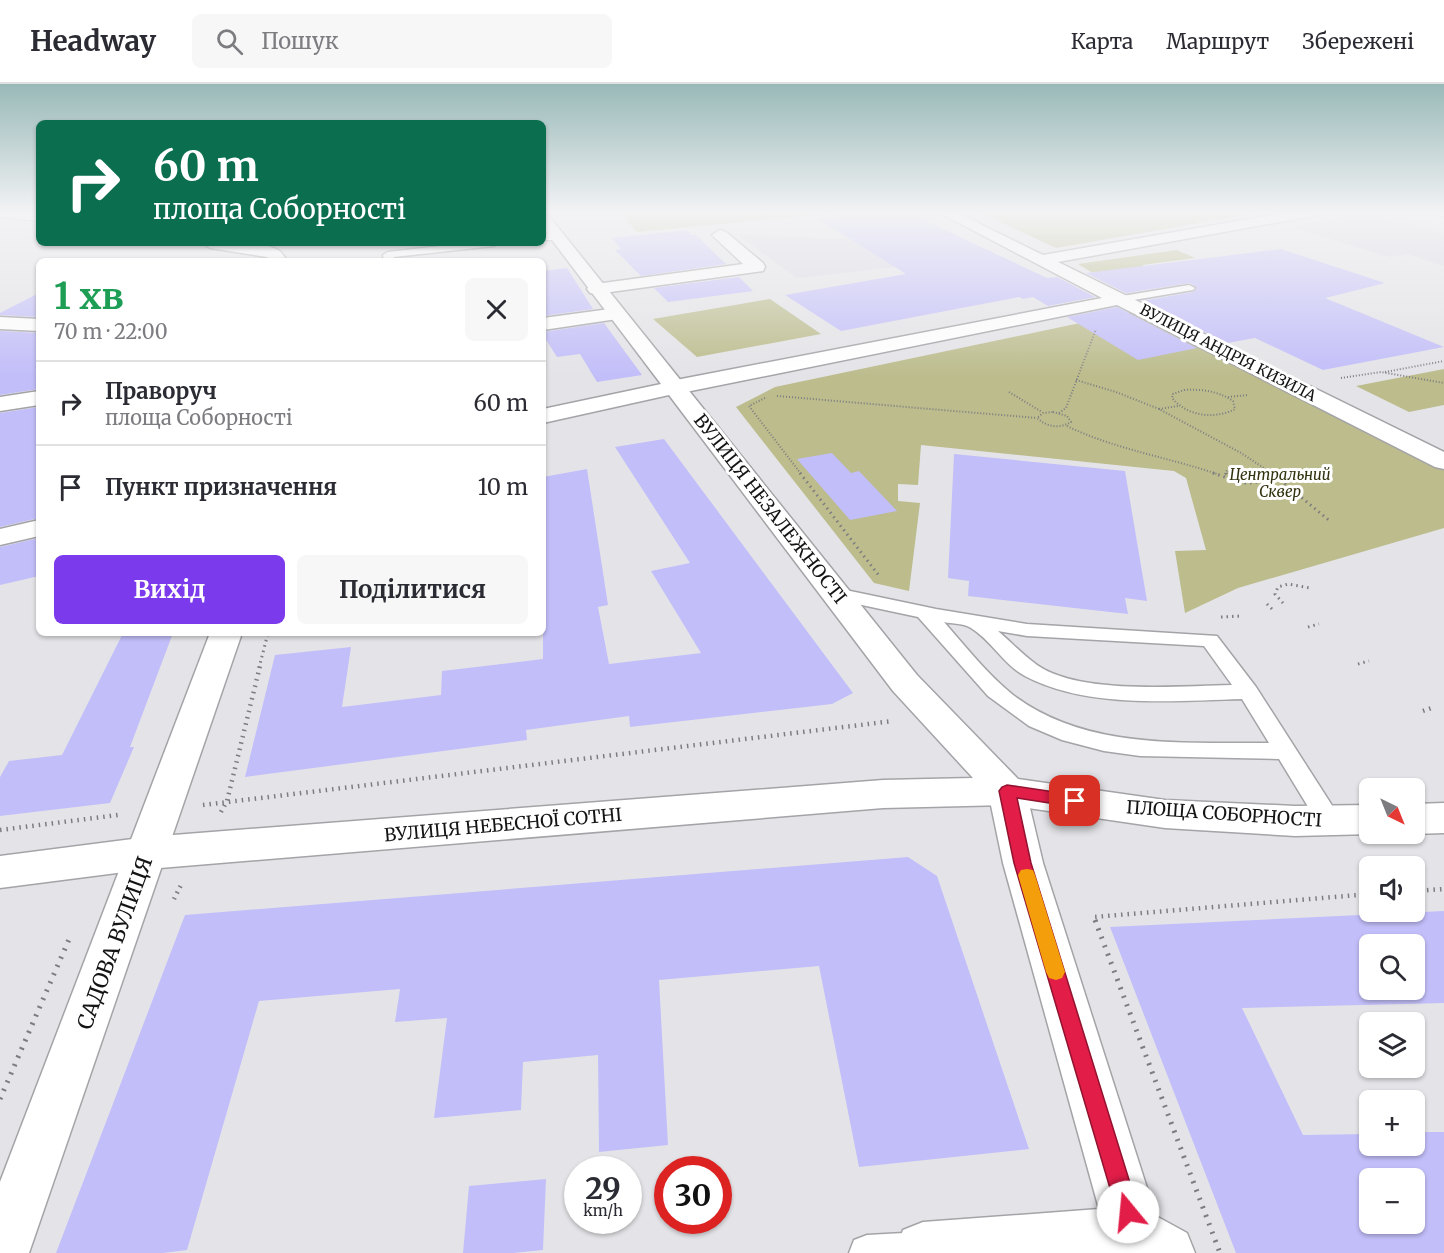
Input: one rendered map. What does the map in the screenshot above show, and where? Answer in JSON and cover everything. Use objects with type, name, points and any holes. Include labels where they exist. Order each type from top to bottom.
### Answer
[{"type":"street","name":"ВУЛИЦЯ НЕЗАЛЕЖНОСТІ","points":[[577,268],[676,387],[905,682],[1007,791]]},
{"type":"street","points":[[596,289],[753,268]]},
{"type":"street","name":"ВУЛИЦЯ АНДРІЯ КИЗИЛА","points":[[1057,268],[1444,462]]},
{"type":"street","points":[[546,415],[676,387],[1122,299]]},
{"type":"street","points":[[546,324],[617,314]]},
{"type":"street","points":[[0,323],[36,325]]},
{"type":"street","points":[[0,404],[36,398]]},
{"type":"street","points":[[0,537],[36,529]]},
{"type":"street","name":"САДОВА ВУЛИЦЯ","points":[[1,1253],[164,810],[225,636]]},
{"type":"street","points":[[923,1251],[1151,1244],[1023,863],[1007,791]]},
{"type":"street","name":"ПЛОЩА СОБОРНОСТІ","points":[[1007,791],[1165,814],[1295,821],[1359,820]]},
{"type":"street","name":"ВУЛИЦЯ НЕБЕСНОЇ СОТНІ","points":[[0,872],[148,853],[883,795],[1007,791]]},
{"type":"street","points":[[1425,819],[1444,818]]},
{"type":"lane","points":[[1122,299],[1189,288]]},
{"type":"lane","points":[[836,594],[926,614],[1027,630],[1210,639],[1248,692],[1330,821]]},
{"type":"lane","points":[[926,614],[1000,696],[1056,731],[1095,741],[1144,747],[1286,751]]},
{"type":"lane","points":[[976,622],[1030,670],[1042,678],[1057,683],[1098,690],[1154,694],[1248,692]]},
{"type":"lane","points":[[867,1253],[923,1251]]},
{"type":"path","points":[[1059,413],[1066,408],[1098,322]]},
{"type":"path","points":[[1381,372],[1444,361]]},
{"type":"path","points":[[1076,380],[1116,392],[1159,409],[1266,468],[1331,522]]},
{"type":"path","points":[[1159,409],[1179,406],[1195,412],[1216,415],[1232,412],[1236,405],[1220,394],[1192,389],[1173,394],[1172,398],[1179,406]]},
{"type":"path","points":[[782,392],[770,395],[749,406],[885,583]]},
{"type":"path","points":[[1009,392],[1043,413],[1059,413],[1070,418],[1071,422],[1067,426]]},
{"type":"path","points":[[770,395],[1037,418],[1046,424],[1067,426],[1096,440],[1182,462],[1244,484],[1258,482],[1260,478],[1253,472]]},
{"type":"path","points":[[1037,418],[1043,413]]},
{"type":"path","points":[[1228,478],[1227,470],[1253,472],[1266,468]]},
{"type":"path","points":[[1283,603],[1275,594],[1278,587],[1295,584],[1310,588]]},
{"type":"path","points":[[1267,604],[1274,611]]},
{"type":"path","points":[[1219,617],[1240,616]]},
{"type":"path","points":[[1308,627],[1319,624]]},
{"type":"path","points":[[1358,664],[1369,661]]},
{"type":"path","points":[[1423,711],[1434,707]]},
{"type":"path","points":[[0,830],[894,722]]},
{"type":"path","points":[[1425,890],[1444,889]]},
{"type":"path","points":[[1221,1253],[1094,917],[1359,895]]},
{"type":"shaded area","points":[[783,268],[890,268],[797,278]]},
{"type":"green space","points":[[1084,268],[1147,268],[1157,272],[1096,275]]},
{"type":"green space","points":[[770,299],[821,334],[697,357],[653,319]]},
{"type":"green space","name":"Центральний Сквер","points":[[1137,311],[1444,466],[1444,528],[1238,588],[1185,613],[1175,551],[1206,550],[1186,478],[1174,471],[921,445],[918,485],[898,484],[898,501],[920,503],[909,591],[874,583],[736,407],[775,387]]},
{"type":"green space","points":[[1444,369],[1444,405],[1409,412],[1356,386]]},
{"type":"building","points":[[567,268],[593,309],[546,316],[546,271]]},
{"type":"building","points":[[633,268],[701,268],[641,276]]},
{"type":"building","points":[[896,268],[1025,268],[1047,278],[1057,277],[1095,297],[1048,306],[1033,297],[1023,299],[1019,297],[841,331],[785,295],[906,274]]},
{"type":"building","points":[[1130,268],[1338,268],[1385,283],[1325,298],[1444,347],[1323,370],[1255,338],[1227,343],[1142,301],[1193,292],[1197,288],[1190,283],[1126,293],[1086,273]]},
{"type":"building","points":[[739,277],[753,291],[668,302],[654,288]]},
{"type":"building","points":[[36,295],[36,317],[0,315]]},
{"type":"building","points":[[1117,307],[1197,348],[1138,360],[1067,317]]},
{"type":"building","points":[[604,323],[642,375],[597,382],[580,354],[557,357],[546,340],[546,332]]},
{"type":"building","points":[[0,331],[36,333],[36,389],[0,395]]},
{"type":"building","points":[[36,407],[36,519],[0,527],[0,413]]},
{"type":"building","points":[[664,439],[853,693],[832,704],[630,727],[629,716],[526,730],[527,740],[245,777],[275,655],[351,647],[342,707],[441,695],[442,671],[543,659],[543,636],[546,636],[546,476],[587,469],[608,605],[598,607],[609,664],[701,653],[651,571],[690,563],[615,447]]},
{"type":"building","points":[[832,453],[851,473],[859,471],[897,511],[850,520],[797,459]]},
{"type":"building","points":[[954,454],[1125,471],[1147,601],[1125,598],[1128,614],[968,596],[969,581],[948,578]]},
{"type":"building","points":[[36,539],[36,577],[0,585],[0,547]]},
{"type":"building","points":[[122,636],[172,636],[130,747],[134,747],[110,803],[0,816],[0,777],[9,761],[62,755]]},
{"type":"building","points":[[908,857],[937,876],[1029,1149],[859,1167],[819,966],[659,980],[668,1145],[599,1152],[598,1055],[523,1062],[521,1110],[434,1118],[447,1018],[395,1022],[400,989],[259,1001],[187,1250],[163,1253],[56,1253],[185,915]]},
{"type":"building","points":[[1444,911],[1444,1003],[1242,1008],[1303,1135],[1359,1134],[1359,1156],[1425,1156],[1425,1132],[1444,1132],[1444,1253],[1236,1253],[1110,927],[1359,915],[1359,922],[1425,922],[1425,912]]},
{"type":"building","points":[[546,1179],[543,1250],[513,1253],[463,1253],[469,1186]]},
{"type":"slow traffic","points":[[1027,875],[1056,972]]},
{"type":"route","points":[[1075,801],[1007,791],[1023,863],[1128,1212]]}]
